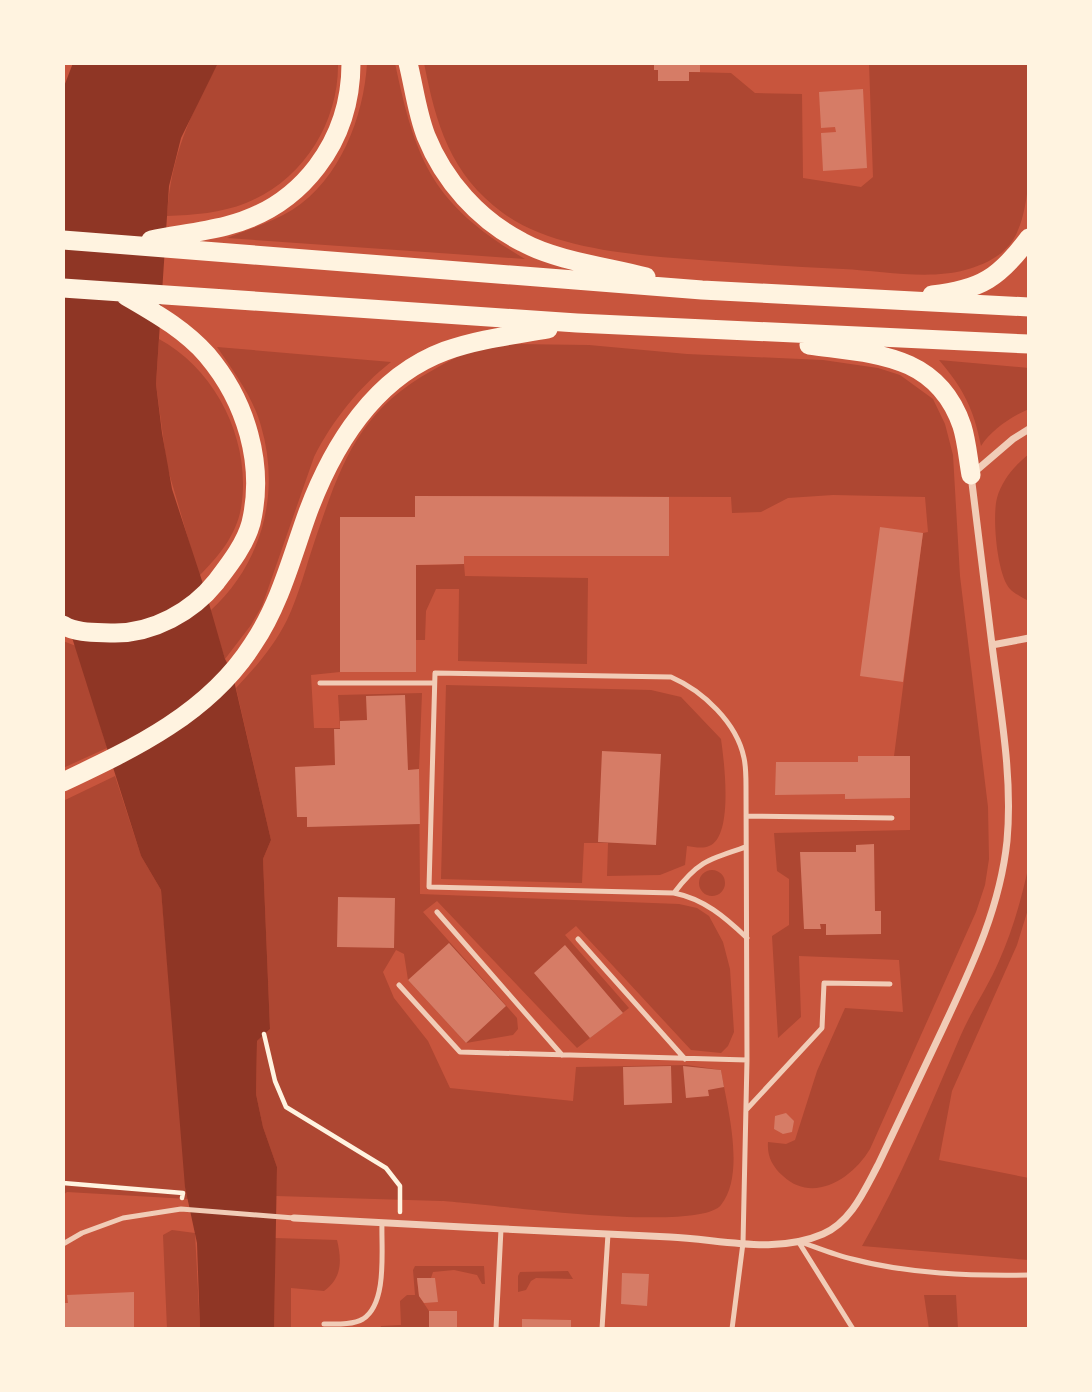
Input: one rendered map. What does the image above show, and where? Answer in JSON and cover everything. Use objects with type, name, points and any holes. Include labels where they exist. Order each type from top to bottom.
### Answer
[{"type":"highway","points":[[126,245],[226,226],[279,204],[305,182],[326,157],[346,106],[351,63]]},
{"type":"highway","points":[[408,63],[426,136],[444,169],[464,197],[489,222],[523,243],[561,256],[702,290]]},
{"type":"highway","points":[[866,300],[949,293],[982,284],[1007,267],[1029,238]]},
{"type":"highway","points":[[63,240],[702,290],[1029,307]]},
{"type":"highway","points":[[63,288],[577,323],[1029,344]]},
{"type":"highway","points":[[66,627],[98,632],[128,632],[156,626],[184,611],[206,593],[235,558],[250,525],[256,486],[253,452],[244,418],[229,385],[206,354],[171,322],[122,293]]},
{"type":"highway","points":[[63,782],[151,738],[186,715],[232,672],[253,644],[272,611],[324,474],[356,421],[375,398],[419,363],[444,352],[471,343],[577,323]]},
{"type":"highway","points":[[701,330],[890,357],[908,363],[922,371],[949,398],[963,429],[971,475]]},
{"type":"street","points":[[294,1218],[774,1244],[822,1234],[841,1223],[863,1195],[986,932],[1003,872],[1007,829],[1007,774],[971,475],[1013,439],[1029,429]]},
{"type":"street","points":[[992,645],[1029,638]]},
{"type":"lane","points":[[732,1329],[743,1243],[747,1060],[747,938],[746,816],[744,757],[734,731],[701,695],[671,677],[435,673],[429,887],[674,893],[690,896],[707,905],[747,938]]},
{"type":"lane","points":[[320,684],[434,683]]},
{"type":"lane","points":[[746,816],[892,818]]},
{"type":"lane","points":[[674,893],[688,874],[703,862],[746,847]]},
{"type":"lane","points":[[437,912],[562,1055]]},
{"type":"lane","points":[[578,939],[685,1059]]},
{"type":"lane","points":[[746,1110],[822,1028],[824,983],[890,984]]},
{"type":"lane","points":[[399,985],[460,1052],[747,1060]]},
{"type":"lane","points":[[63,1244],[82,1233],[122,1218],[181,1209],[294,1218]]},
{"type":"lane","points":[[324,1324],[344,1324],[363,1319],[378,1301],[382,1223]]},
{"type":"lane","points":[[496,1329],[501,1229]]},
{"type":"lane","points":[[602,1329],[608,1234]]},
{"type":"lane","points":[[798,1241],[850,1259],[883,1266],[990,1276],[1029,1275]]},
{"type":"lane","points":[[798,1241],[853,1329]]},
{"type":"path","points":[[264,1034],[275,1081],[286,1107],[386,1168],[400,1186],[400,1224]]},
{"type":"path","points":[[63,1182],[183,1193],[181,1209]]},
{"type":"shaded area","points":[[73,63],[218,63],[181,138],[169,186],[156,384],[172,489],[225,659],[232,672],[271,840],[263,859],[270,1029],[257,1041],[256,1094],[263,1127],[277,1167],[274,1329],[200,1329],[197,1243],[185,1187],[161,890],[141,856],[63,609],[63,89]]},
{"type":"shaded area","points":[[218,63],[338,63],[332,107],[324,128],[300,165],[266,193],[227,209],[167,216],[173,174],[183,136]]},
{"type":"shaded area","points":[[367,63],[395,63],[411,129],[421,155],[449,200],[469,220],[525,259],[227,238],[292,210],[324,182],[355,125]]},
{"type":"shaded area","points":[[424,63],[654,63],[659,81],[689,81],[689,72],[731,73],[755,93],[802,94],[803,178],[861,187],[873,177],[869,63],[1029,63],[1029,180],[1021,224],[1009,246],[992,260],[965,270],[936,274],[660,257],[576,244],[525,226],[503,213],[470,182],[440,127]]},
{"type":"shaded area","points":[[159,339],[180,352],[198,369],[213,389],[226,411],[241,459],[243,483],[239,518],[225,545],[199,576],[167,466],[156,384]]},
{"type":"shaded area","points":[[513,344],[589,345],[687,354],[823,360],[878,368],[900,375],[933,399],[945,424],[953,455],[960,576],[988,807],[989,859],[985,885],[976,912],[870,1149],[853,1170],[831,1184],[807,1188],[783,1176],[769,1156],[768,1142],[786,1144],[795,1140],[817,1071],[845,1008],[903,1012],[899,960],[799,956],[801,1017],[778,1038],[772,936],[789,925],[789,879],[777,871],[774,833],[910,830],[910,756],[894,756],[923,533],[928,532],[925,497],[833,495],[788,498],[761,512],[732,513],[731,497],[416,496],[415,517],[340,518],[340,672],[311,675],[314,728],[340,728],[338,695],[422,693],[419,769],[420,894],[679,904],[697,908],[709,916],[723,942],[730,969],[734,1032],[728,1046],[721,1053],[691,1050],[576,926],[565,935],[629,1008],[577,1048],[437,901],[423,912],[517,1018],[518,1029],[513,1035],[466,1043],[408,980],[404,954],[396,950],[383,972],[394,998],[428,1041],[450,1088],[573,1101],[576,1067],[687,1065],[721,1070],[733,1139],[732,1176],[721,1205],[704,1213],[673,1217],[589,1215],[441,1201],[276,1196],[277,1167],[263,1127],[256,1094],[257,1041],[270,1029],[263,859],[271,840],[236,688],[264,656],[287,620],[334,487],[356,442],[370,422],[407,386],[447,362],[471,351]]},
{"type":"shaded area","points":[[217,347],[391,362],[358,393],[321,444],[314,457],[262,606],[225,659],[210,611],[243,572],[254,549],[267,502],[269,477],[267,451],[258,415]]},
{"type":"shaded area","points":[[939,360],[1029,368],[1029,409],[1002,424],[981,446],[966,400]]},
{"type":"shaded area","points":[[1029,454],[1029,601],[1012,591],[1006,582],[999,559],[995,518],[997,498],[1002,485],[1014,468]]},
{"type":"shaded area","points":[[464,564],[465,576],[588,578],[587,664],[458,661],[459,589],[436,589],[426,611],[425,640],[416,640],[416,565]]},
{"type":"shaded area","points":[[63,641],[76,646],[107,748],[63,768]]},
{"type":"shaded area","points":[[446,685],[651,690],[681,697],[721,739],[726,797],[725,814],[717,840],[707,847],[687,846],[685,865],[660,875],[607,876],[608,843],[584,843],[582,883],[441,879]]},
{"type":"shaded area","points":[[115,776],[141,856],[161,890],[188,1199],[67,1192],[63,1195],[63,801]]},
{"type":"shaded area","points":[[1029,864],[1029,906],[1017,945],[952,1091],[939,1160],[1029,1178],[1029,1260],[862,1246],[902,1169],[964,1027],[999,961],[1017,913]]},
{"type":"shaded area","points":[[712,870],[721,874],[725,883],[721,892],[712,896],[703,892],[699,883],[703,874]]},
{"type":"shaded area","points":[[172,1230],[195,1233],[200,1329],[167,1329],[163,1235]]},
{"type":"shaded area","points":[[275,1238],[337,1240],[339,1248],[337,1275],[324,1291],[291,1288],[291,1329],[274,1329]]},
{"type":"shaded area","points":[[415,1266],[484,1266],[485,1284],[482,1284],[477,1275],[454,1270],[433,1272],[431,1278],[417,1279],[419,1296],[429,1311],[429,1329],[380,1329],[381,1326],[401,1325],[400,1301],[407,1295],[415,1295]]},
{"type":"shaded area","points":[[568,1271],[573,1279],[536,1278],[526,1290],[518,1292],[520,1272]]},
{"type":"shaded area","points":[[924,1295],[956,1295],[958,1329],[929,1329]]},
{"type":"building","points":[[654,63],[700,63],[700,72],[689,72],[689,81],[658,81],[658,70],[654,70]]},
{"type":"building","points":[[863,89],[867,168],[823,171],[821,133],[836,132],[835,127],[821,128],[819,92]]},
{"type":"building","points":[[415,496],[669,497],[669,556],[464,556],[464,564],[416,565],[416,672],[340,672],[340,517],[415,517]]},
{"type":"building","points":[[880,527],[923,533],[903,682],[860,676]]},
{"type":"building","points":[[405,695],[408,770],[419,769],[420,824],[307,827],[307,817],[297,817],[295,767],[335,765],[334,729],[340,729],[340,721],[367,720],[366,696]]},
{"type":"building","points":[[602,751],[661,754],[656,845],[598,842]]},
{"type":"building","points":[[858,756],[910,756],[910,798],[845,799],[845,794],[775,795],[776,762],[858,762]]},
{"type":"building","points":[[874,844],[875,911],[881,911],[881,934],[826,935],[826,924],[820,924],[821,929],[804,929],[800,852],[856,852],[856,845]]},
{"type":"building","points":[[338,897],[395,898],[394,948],[337,947]]},
{"type":"building","points":[[449,943],[506,1006],[466,1043],[408,980]]},
{"type":"building","points":[[565,945],[623,1013],[590,1038],[534,973]]},
{"type":"building","points":[[671,1066],[672,1103],[624,1105],[623,1067]]},
{"type":"building","points":[[683,1066],[721,1070],[724,1087],[708,1090],[709,1096],[686,1098]]},
{"type":"building","points":[[786,1113],[794,1121],[792,1132],[783,1134],[774,1129],[775,1116]]},
{"type":"building","points":[[622,1273],[649,1274],[647,1306],[621,1304]]},
{"type":"building","points":[[417,1278],[435,1278],[438,1302],[424,1303],[419,1296]]},
{"type":"building","points":[[134,1292],[134,1329],[63,1329],[63,1303],[68,1303],[67,1295]]},
{"type":"building","points":[[429,1311],[457,1311],[457,1329],[429,1329]]},
{"type":"building","points":[[522,1319],[571,1320],[571,1329],[522,1329]]}]
